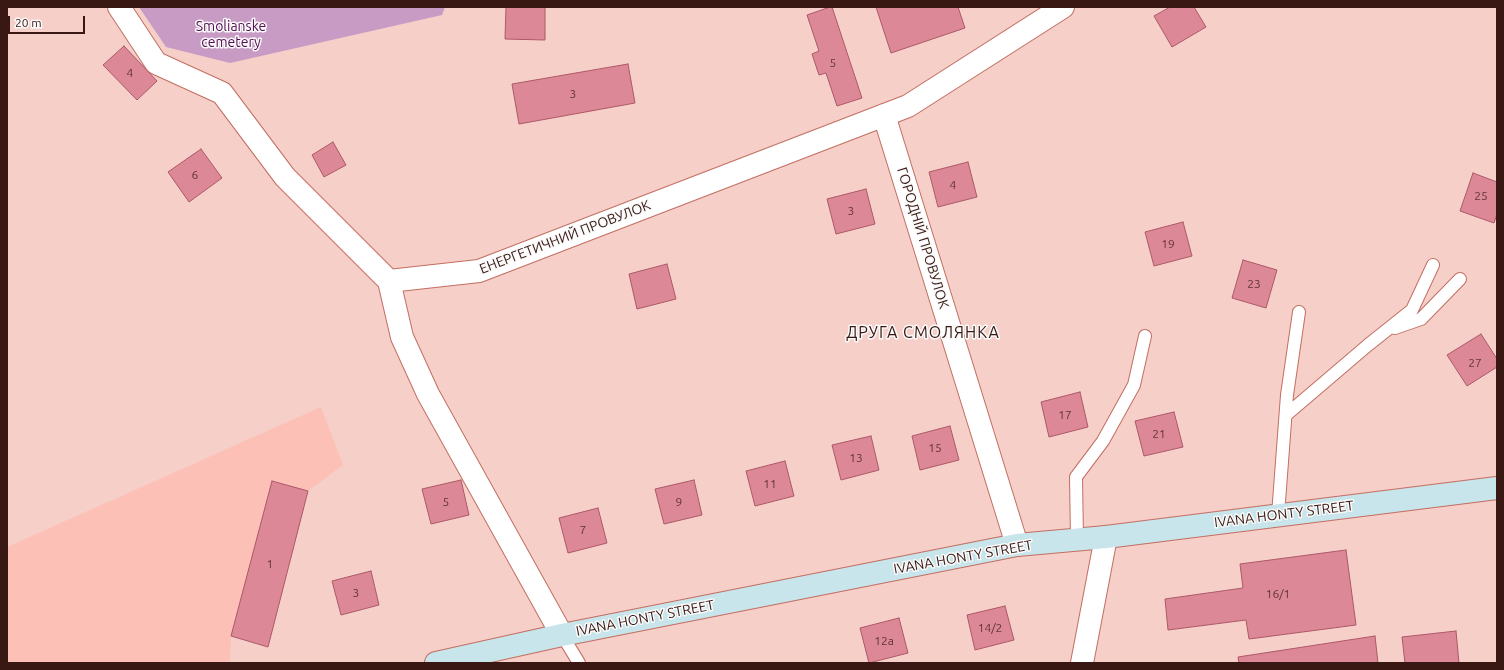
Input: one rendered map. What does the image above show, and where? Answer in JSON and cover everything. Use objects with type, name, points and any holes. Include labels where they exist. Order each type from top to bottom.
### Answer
[{"type":"street","points":[[119,7],[156,63],[222,93],[285,177],[389,281],[402,337],[428,394],[562,635]]},
{"type":"street","name":"ЕНЕРГЕТИЧНИЙ ПРОВУЛОК","points":[[389,281],[479,271],[908,106],[1063,7]]},
{"type":"street","name":"ГОРОДНІЙ ПРОВУЛОК","points":[[884,115],[1017,545]]},
{"type":"street","name":"IVANA HONTY STREET","points":[[436,663],[562,635],[1017,545],[1106,537],[1496,486]]},
{"type":"street","points":[[1082,663],[1106,537]]},
{"type":"lane","points":[[1286,415],[1412,310],[1433,265]]},
{"type":"lane","points":[[1386,331],[1421,319],[1460,279]]},
{"type":"lane","points":[[1278,515],[1286,415],[1299,312]]},
{"type":"lane","points":[[1077,539],[1076,477],[1103,441],[1134,385],[1144,336]]},
{"type":"lane","points":[[562,635],[579,663]]},
{"type":"shaded area","points":[[321,407],[343,465],[308,491],[268,647],[231,636],[230,663],[7,663],[7,547]]},
{"type":"green space","name":"Smolianske cemetery","points":[[139,7],[445,7],[442,15],[230,63],[166,47]]},
{"type":"building","points":[[506,7],[545,7],[545,40],[505,39]]},
{"type":"building","points":[[832,7],[862,98],[837,106],[826,73],[819,75],[812,54],[819,51],[807,15]]},
{"type":"building","points":[[876,7],[958,7],[965,28],[891,53]]},
{"type":"building","points":[[1170,7],[1194,7],[1206,27],[1172,47],[1154,16]]},
{"type":"building","points":[[124,46],[157,81],[137,100],[103,65]]},
{"type":"building","points":[[628,64],[635,103],[519,124],[512,84]]},
{"type":"building","points":[[333,142],[346,165],[324,177],[312,155]]},
{"type":"building","points":[[201,149],[222,178],[189,202],[168,172]]},
{"type":"building","points":[[968,162],[977,197],[938,207],[929,172]]},
{"type":"building","points":[[1473,173],[1497,182],[1497,214],[1494,223],[1460,211]]},
{"type":"building","points":[[866,189],[875,224],[836,234],[827,199]]},
{"type":"building","points":[[1183,222],[1192,256],[1154,266],[1145,232]]},
{"type":"building","points":[[1243,260],[1277,270],[1266,308],[1232,298]]},
{"type":"building","points":[[667,264],[676,299],[637,309],[629,274]]},
{"type":"building","points":[[1481,334],[1497,359],[1497,367],[1467,386],[1447,355]]},
{"type":"building","points":[[1080,392],[1088,427],[1049,437],[1041,402]]},
{"type":"building","points":[[1174,412],[1183,447],[1144,456],[1135,421]]},
{"type":"building","points":[[950,426],[959,460],[920,470],[912,436]]},
{"type":"building","points":[[871,436],[879,470],[841,480],[832,445]]},
{"type":"building","points":[[785,461],[794,496],[755,506],[746,471]]},
{"type":"building","points":[[461,480],[469,515],[431,524],[422,489]]},
{"type":"building","points":[[694,480],[702,515],[664,524],[655,489]]},
{"type":"building","points":[[272,481],[308,491],[268,647],[231,636]]},
{"type":"building","points":[[598,508],[607,543],[568,553],[559,518]]},
{"type":"building","points":[[1346,550],[1356,625],[1249,639],[1246,620],[1168,630],[1165,599],[1243,588],[1240,564]]},
{"type":"building","points":[[371,571],[379,605],[341,615],[332,581]]},
{"type":"building","points":[[1005,606],[1014,640],[975,650],[967,615]]},
{"type":"building","points":[[899,618],[908,653],[869,663],[860,628]]},
{"type":"building","points":[[1456,631],[1459,663],[1405,663],[1402,637]]},
{"type":"building","points":[[1375,636],[1378,663],[1239,663],[1238,657]]},
{"type":"district","name":"ДРУГА СМОЛЯНКА","points":[[923,333]]}]
